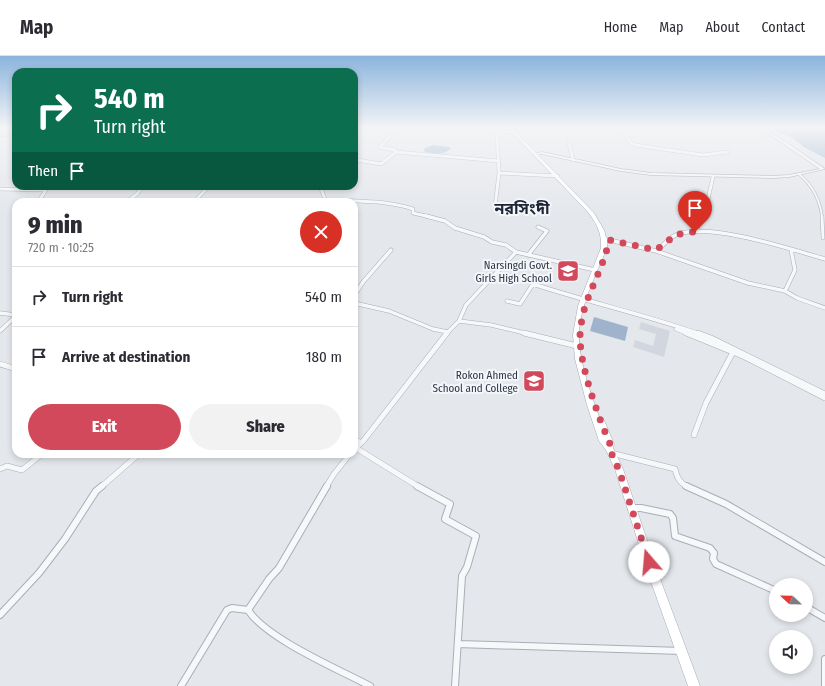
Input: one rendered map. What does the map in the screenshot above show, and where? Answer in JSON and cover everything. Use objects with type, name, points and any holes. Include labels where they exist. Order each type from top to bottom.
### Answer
[{"type":"main road","points":[[539,156],[594,216],[607,240],[602,264],[584,301]]},
{"type":"main road","points":[[607,240],[584,301],[576,335],[582,378],[604,444],[610,450],[619,470],[694,686]]},
{"type":"street","points":[[358,160],[381,164],[390,156]]},
{"type":"street","points":[[453,156],[499,160]]},
{"type":"street","points":[[495,207],[499,173],[499,156]]},
{"type":"street","points":[[554,156],[636,172],[714,176],[773,177],[824,169]]},
{"type":"street","points":[[805,156],[824,169]]},
{"type":"street","points":[[499,173],[557,176]]},
{"type":"street","points":[[799,174],[813,187],[821,207],[823,238]]},
{"type":"street","points":[[698,232],[694,207],[706,201],[709,196],[710,186],[713,182],[714,176]]},
{"type":"street","points":[[0,189],[12,189]]},
{"type":"street","points":[[132,198],[140,190]]},
{"type":"street","points":[[198,198],[205,190]]},
{"type":"street","points":[[358,202],[384,203],[413,209],[413,213],[445,221],[455,228],[484,237],[492,242],[506,245],[516,252],[553,259],[595,270]]},
{"type":"street","points":[[528,255],[547,231],[538,227]]},
{"type":"street","points":[[656,250],[673,236],[683,233],[698,232],[730,236],[825,259]]},
{"type":"street","points":[[607,240],[656,250],[743,281],[785,291],[796,298],[825,308]]},
{"type":"street","points":[[358,290],[391,250]]},
{"type":"street","points":[[785,291],[795,270],[791,250]]},
{"type":"street","points":[[358,446],[407,383],[422,367],[448,332],[459,321],[466,305],[516,252]]},
{"type":"street","points":[[508,301],[520,304],[533,284],[584,301],[672,324],[711,338],[825,394]]},
{"type":"street","points":[[594,303],[672,327],[732,352],[825,398]]},
{"type":"street","points":[[358,304],[390,311],[431,328],[448,332]]},
{"type":"street","points":[[0,313],[12,315]]},
{"type":"street","points":[[0,331],[12,320]]},
{"type":"street","points":[[459,321],[491,325],[578,346]]},
{"type":"street","points":[[694,435],[708,400],[732,352]]},
{"type":"street","points":[[0,364],[12,368]]},
{"type":"street","points":[[358,448],[415,485],[450,504],[444,519],[476,536],[467,567],[462,576],[455,686]]},
{"type":"street","points":[[610,450],[675,469],[681,483],[726,504],[825,562]]},
{"type":"street","points":[[0,469],[7,466],[22,470],[37,458]]},
{"type":"street","points":[[0,615],[39,573],[65,539],[96,491],[135,458]]},
{"type":"street","points":[[347,458],[334,474],[279,568],[269,579],[248,610],[249,616],[267,630],[301,650],[370,686]]},
{"type":"street","points":[[631,508],[641,508],[670,514],[673,518],[676,536],[710,548],[714,553],[713,559],[716,564],[769,588]]},
{"type":"street","points":[[181,686],[227,610],[231,607],[235,607],[248,610]]},
{"type":"street","points":[[813,611],[825,618]]},
{"type":"street","points":[[458,644],[682,651]]},
{"type":"street","points":[[825,659],[825,686]]},
{"type":"shaded area","points":[[641,322],[670,331],[664,357],[633,347],[635,340],[653,346],[656,334],[639,329]]},
{"type":"water","points":[[594,317],[628,327],[625,341],[590,331]]},
{"type":"place","name":"Narsingdi Govt. Girls High School","points":[[568,271]]},
{"type":"place","name":"Rokon Ahmed School and College","points":[[534,381]]},
{"type":"district","name":"নরসিংদী","points":[[522,208]]},
{"type":"route","points":[[649,562],[619,470],[609,448],[610,444],[595,405],[587,378],[580,336],[585,307],[602,264],[609,240],[626,245],[656,250],[673,236],[695,232]]}]
